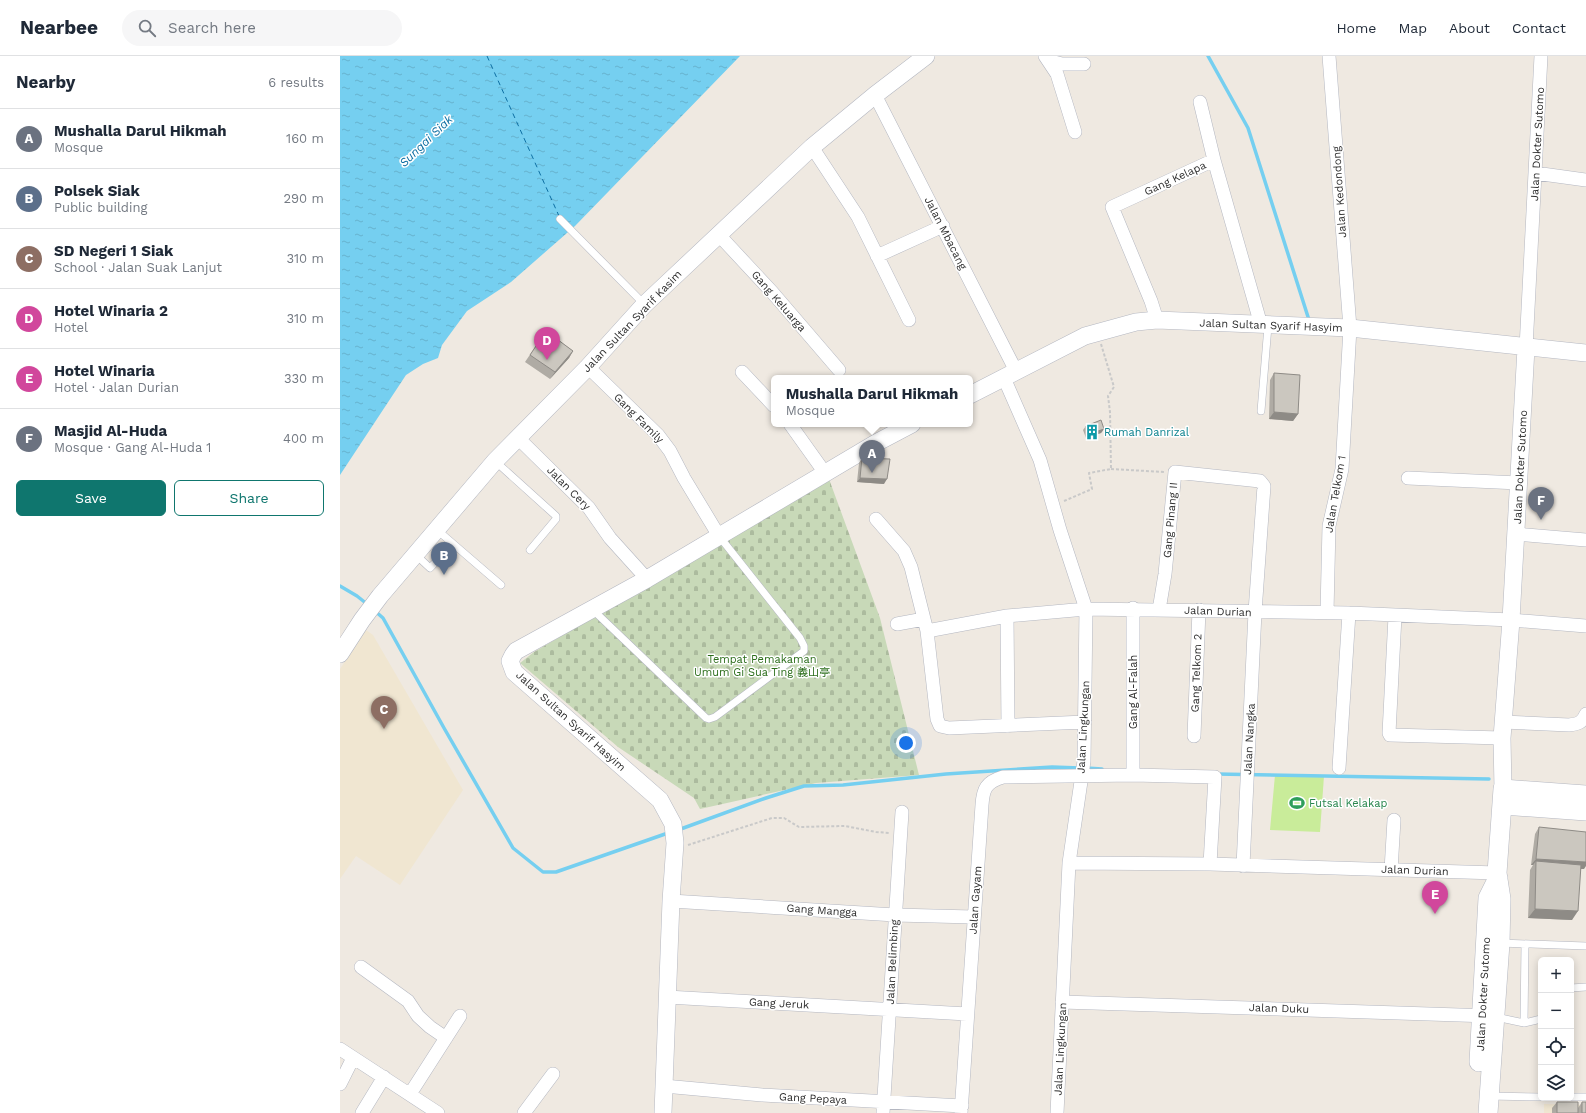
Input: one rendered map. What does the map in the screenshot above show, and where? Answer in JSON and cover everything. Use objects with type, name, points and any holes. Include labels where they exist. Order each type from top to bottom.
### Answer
[{"type":"main road","points":[[1503,797],[1586,795]]},
{"type":"main road","points":[[1503,797],[1586,811]]},
{"type":"main road","name":"Jalan Dokter Sutomo","points":[[1476,1113],[1500,943],[1501,899],[1498,876],[1503,797]]},
{"type":"main road","name":"Jalan Dokter Sutomo","points":[[1489,1105],[1488,898],[1498,876]]},
{"type":"street","name":"Jalan Sultan Syarif Kasim","points":[[340,654],[380,596],[495,461],[588,367],[644,305],[812,147],[875,95],[926,56]]},
{"type":"street","name":"Jalan Kedondong","points":[[1329,56],[1350,328]]},
{"type":"street","name":"Jalan Dokter Sutomo","points":[[1503,797],[1503,730],[1519,483],[1541,56]]},
{"type":"street","points":[[1048,59],[1062,64],[1084,64]]},
{"type":"street","points":[[1048,59],[1058,74],[1075,132]]},
{"type":"street","name":"Jalan Mbacang","points":[[875,95],[943,226],[1010,375]]},
{"type":"street","points":[[1200,102],[1214,160]]},
{"type":"street","points":[[812,147],[858,217],[909,320]]},
{"type":"street","name":"Gang Kelapa","points":[[1157,320],[1151,301],[1112,207],[1214,160],[1265,325]]},
{"type":"street","points":[[1535,173],[1586,180]]},
{"type":"street","points":[[877,256],[943,226]]},
{"type":"street","name":"Gang Keluarga","points":[[718,234],[772,292],[839,370]]},
{"type":"street","name":"Jalan Sultan Syarif Hasyim","points":[[973,394],[1085,336],[1136,322],[1157,320],[1350,328],[1586,354]]},
{"type":"street","name":"Jalan Telkom 1","points":[[1327,612],[1328,532],[1342,469],[1350,328]]},
{"type":"street","name":"Gang Family","points":[[588,367],[658,435],[670,451],[684,478],[719,536]]},
{"type":"street","points":[[742,372],[771,403]]},
{"type":"street","name":"Jalan Lingkungan","points":[[1010,375],[1040,460],[1086,609],[1084,761],[1069,863],[1057,1113]]},
{"type":"street","points":[[792,427],[825,473]]},
{"type":"street","name":"Jalan Sultan Syarif Hasyim","points":[[663,1113],[671,900],[675,845],[673,824],[660,800],[518,675],[512,667],[510,661],[516,651],[593,610],[876,443],[906,427]]},
{"type":"street","name":"Jalan Cery","points":[[518,437],[589,508],[610,538],[647,579]]},
{"type":"street","name":"Gang Pinang II","points":[[1159,610],[1165,574],[1174,472],[1246,479],[1260,481],[1263,483],[1258,578]]},
{"type":"street","points":[[1408,478],[1519,483]]},
{"type":"street","points":[[876,519],[904,551],[911,567],[926,625],[938,723],[944,728],[949,728],[1085,722]]},
{"type":"street","points":[[1516,534],[1586,540]]},
{"type":"street","name":"Jalan Nangka","points":[[1243,866],[1255,612],[1258,578]]},
{"type":"street","name":"Jalan Durian","points":[[897,624],[926,625],[1086,609],[1134,608],[1255,612],[1327,612],[1511,620],[1586,626]]},
{"type":"street","name":"Gang Al-Falah","points":[[1133,775],[1134,608]]},
{"type":"street","name":"Gang Telkom 2","points":[[1194,736],[1198,610]]},
{"type":"street","points":[[1339,768],[1349,613]]},
{"type":"street","points":[[1007,616],[1008,726]]},
{"type":"street","points":[[1394,616],[1389,733],[1392,737],[1578,724],[1583,720],[1586,714]]},
{"type":"street","name":"Jalan Gayam","points":[[961,1109],[982,798],[983,791],[988,784],[1003,777],[1133,775],[1215,777],[1210,864]]},
{"type":"street","name":"Jalan Belimbing","points":[[883,1107],[902,812]]},
{"type":"street","points":[[1391,870],[1394,820]]},
{"type":"street","name":"Jalan Durian","points":[[1069,863],[1210,864],[1391,870],[1498,876]]},
{"type":"street","name":"Gang Mangga","points":[[671,900],[895,915],[973,917]]},
{"type":"street","points":[[361,967],[408,1001],[418,1016],[430,1027],[446,1038]]},
{"type":"street","name":"Gang Jeruk","points":[[667,997],[890,1008],[967,1014]]},
{"type":"street","name":"Jalan Duku","points":[[1062,1002],[1489,1016]]},
{"type":"street","points":[[410,1094],[460,1016]]},
{"type":"street","points":[[340,1049],[410,1094],[434,1112]]},
{"type":"street","points":[[340,1084],[353,1058]]},
{"type":"street","points":[[524,1113],[554,1074]]},
{"type":"street","points":[[362,1113],[384,1077]]},
{"type":"street","name":"Gang Pepaya","points":[[664,1086],[883,1107],[961,1109]]},
{"type":"lane","points":[[560,219],[644,305]]},
{"type":"lane","points":[[1261,411],[1265,325]]},
{"type":"lane","points":[[495,461],[556,516],[556,519],[530,550]]},
{"type":"lane","points":[[436,529],[501,585]]},
{"type":"lane","points":[[593,610],[706,718],[709,719],[715,717],[804,651],[804,646],[800,638],[719,536]]},
{"type":"lane","points":[[415,554],[430,568],[453,544]]},
{"type":"lane","points":[[1500,943],[1586,946]]},
{"type":"lane","points":[[1524,1023],[1525,945]]},
{"type":"lane","points":[[1574,988],[1586,987]]},
{"type":"lane","points":[[1489,1016],[1524,1023],[1538,1020]]},
{"type":"lane","points":[[1489,1105],[1538,1097]]},
{"type":"lane","points":[[1574,1097],[1586,1097]]},
{"type":"path","points":[[1097,332],[1114,387],[1108,396],[1110,412],[1111,469]]},
{"type":"path","points":[[1054,506],[1092,489],[1089,473],[1111,469],[1174,472]]},
{"type":"path","points":[[675,845],[701,842],[772,818],[784,818],[799,827],[845,826],[876,832],[900,833]]},
{"type":"shaded area","points":[[366,630],[373,635],[463,790],[400,885],[356,856],[340,879],[340,669]]},
{"type":"shaded area","points":[[1544,1104],[1586,1105],[1586,1113],[1544,1113]]},
{"type":"green space","name":"Tempat Pemakaman Umum Gi Sua Ting 義山亭","points":[[829,479],[880,618],[919,775],[816,783],[700,809],[694,798],[618,747],[520,663],[534,652]]},
{"type":"green space","name":"Futsal Kelakap","points":[[1275,775],[1324,776],[1320,832],[1270,830]]},
{"type":"water","name":"Sungai Siak","points":[[340,56],[740,56],[575,226],[511,282],[467,311],[442,345],[438,358],[423,364],[406,375],[340,475]]},
{"type":"building","points":[[546,331],[573,351],[555,372],[530,355]]},
{"type":"building","points":[[1274,373],[1300,375],[1298,414],[1274,412]]},
{"type":"building","points":[[1101,420],[1104,429],[1089,434],[1086,426]]},
{"type":"building","points":[[862,458],[890,459],[887,479],[860,478]]},
{"type":"building","points":[[1539,827],[1586,832],[1586,862],[1536,859]]},
{"type":"building","points":[[1536,861],[1581,865],[1578,911],[1535,909]]},
{"type":"building","points":[[1557,1102],[1578,1102],[1578,1113],[1557,1113]]},
{"type":"building","points":[[1582,1102],[1586,1102],[1586,1113],[1582,1113]]},
{"type":"waterway","points":[[1208,56],[1248,128],[1309,320]]},
{"type":"waterway","points":[[340,586],[367,604]]},
{"type":"waterway","points":[[375,611],[383,618],[513,848],[543,872],[556,872],[668,833]]},
{"type":"waterway","points":[[678,830],[804,786],[843,785],[946,774],[1052,767],[1080,768]]},
{"type":"waterway","points":[[1086,768],[1102,769]]},
{"type":"waterway","points":[[1216,774],[1489,779]]},
{"type":"ferry route","points":[[487,56],[559,216]]},
{"type":"place","name":"Hotel Winaria 2","points":[[547,360]]},
{"type":"place","name":"Rumah Danrizal","points":[[1092,432]]},
{"type":"place","name":"Mushalla Darul Hikmah","points":[[872,473]]},
{"type":"place","name":"Masjid Al-Huda","points":[[1541,520]]},
{"type":"place","name":"Polsek Siak","points":[[444,575]]},
{"type":"place","name":"SD Negeri 1 Siak","points":[[384,729]]},
{"type":"place","name":"Futsal Kelakap","points":[[1297,803]]},
{"type":"place","name":"Hotel Winaria","points":[[1435,914]]}]
